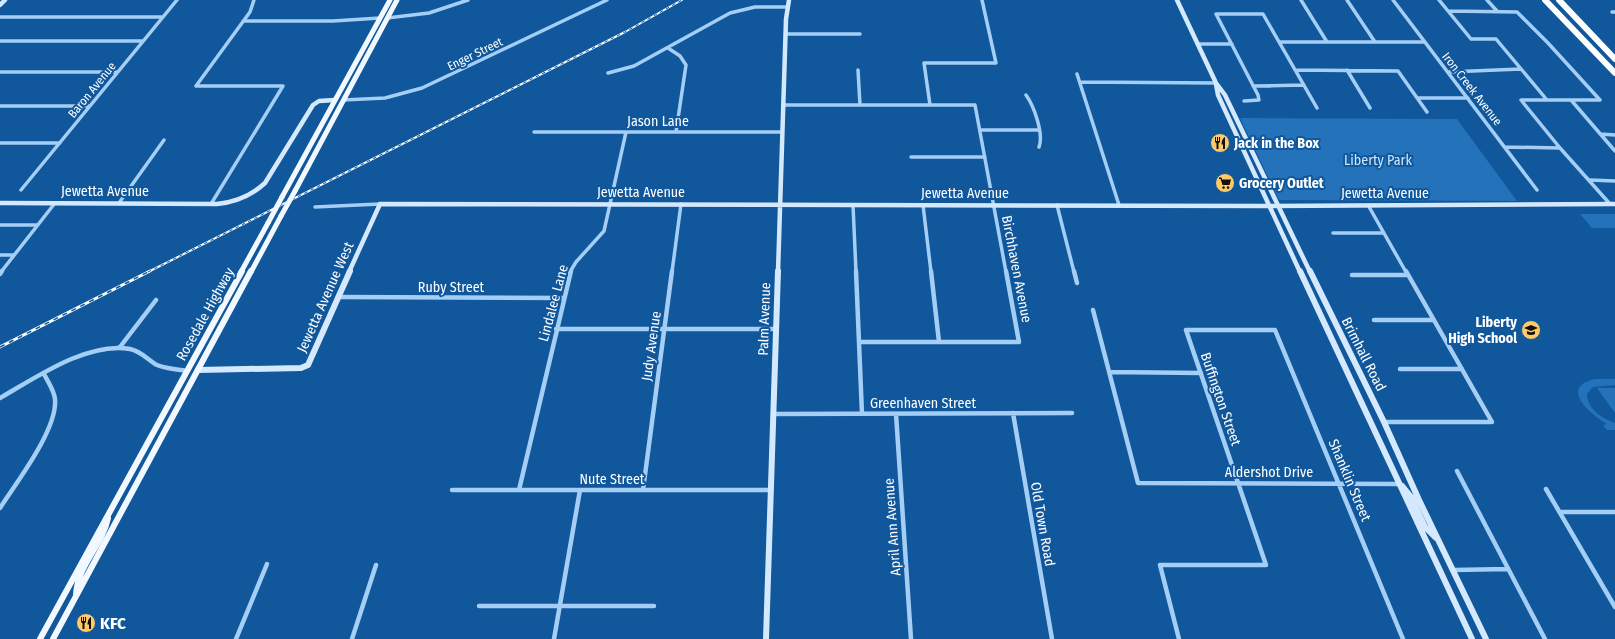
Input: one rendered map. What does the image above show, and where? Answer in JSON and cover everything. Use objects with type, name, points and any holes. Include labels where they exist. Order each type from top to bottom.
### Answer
[{"type":"highway","points":[[1545,0],[1615,73]]},
{"type":"highway","points":[[1560,0],[1615,59]]},
{"type":"main road","points":[[387,18],[384,15],[390,0]]},
{"type":"main road","name":"Rosedale Highway","points":[[40,639],[390,0]]},
{"type":"main road","name":"Rosedale Highway","points":[[53,639],[315,155],[396,0]]},
{"type":"main road","points":[[371,48],[372,41],[382,22],[380,18]]},
{"type":"main road","points":[[343,100],[340,99],[340,97],[352,75],[352,70]]},
{"type":"main road","points":[[315,155],[316,144],[337,106],[337,101],[335,100]]},
{"type":"main road","points":[[198,370],[195,368],[196,364],[231,298],[236,281]]},
{"type":"main road","points":[[164,433],[167,420],[190,377],[191,374],[187,371]]},
{"type":"main road","points":[[76,596],[75,587],[106,527],[110,511]]},
{"type":"street","points":[[0,5],[5,0]]},
{"type":"street","name":"Baron Avenue","points":[[21,190],[177,0]]},
{"type":"street","points":[[211,204],[283,86],[196,86],[250,12],[254,0]]},
{"type":"street","points":[[387,18],[430,14],[445,10],[468,0]]},
{"type":"street","name":"Enger Street","points":[[343,100],[385,98],[422,88],[607,0]]},
{"type":"street","name":"Palm Avenue","points":[[766,639],[779,205],[787,7],[789,0]]},
{"type":"street","points":[[783,105],[930,105],[924,63],[996,63],[982,0]]},
{"type":"street","name":"Brimhall Road","points":[[1177,0],[1216,83],[1225,95],[1384,422],[1486,639]]},
{"type":"street","points":[[1301,0],[1327,42]]},
{"type":"street","points":[[1347,0],[1376,42]]},
{"type":"street","name":"Iron Creek Avenue","points":[[1392,0],[1506,147],[1537,190]]},
{"type":"street","points":[[1439,0],[1471,39],[1496,39],[1547,100]]},
{"type":"street","points":[[1487,0],[1497,12]]},
{"type":"street","points":[[608,73],[629,68],[736,11],[762,7],[787,7]]},
{"type":"street","points":[[1448,11],[1517,12],[1548,43],[1600,100],[1521,100],[1560,148],[1612,204]]},
{"type":"street","points":[[1244,101],[1259,100],[1216,14],[1263,14],[1317,108]]},
{"type":"street","points":[[0,17],[163,17]]},
{"type":"street","points":[[243,21],[333,21],[380,18]]},
{"type":"street","points":[[786,34],[860,34]]},
{"type":"street","points":[[0,41],[143,42]]},
{"type":"street","points":[[1279,42],[1424,42]]},
{"type":"street","points":[[1198,44],[1232,44]]},
{"type":"street","points":[[668,48],[680,56],[686,65],[676,132]]},
{"type":"street","points":[[1448,72],[1521,69]]},
{"type":"street","points":[[858,70],[860,105]]},
{"type":"street","points":[[1295,70],[1398,71],[1427,112]]},
{"type":"street","points":[[1346,70],[1370,108]]},
{"type":"street","points":[[0,72],[118,72]]},
{"type":"street","points":[[1077,74],[1119,205]]},
{"type":"street","points":[[1080,82],[1216,83]]},
{"type":"street","name":"Brimhall Road","points":[[1216,83],[1218,95],[1268,206],[1472,639]]},
{"type":"street","points":[[1253,86],[1304,85]]},
{"type":"street","points":[[1026,94],[1031,100],[1039,130],[1041,142],[1038,147]]},
{"type":"street","points":[[1417,98],[1468,98]]},
{"type":"street","name":"Jewetta Avenue","points":[[0,203],[222,204],[239,200],[261,187],[269,178],[312,106],[319,101],[335,100]]},
{"type":"street","points":[[1571,100],[1615,151]]},
{"type":"street","name":"Birchhaven Avenue","points":[[930,105],[975,105],[1019,342],[939,342]]},
{"type":"street","points":[[0,106],[90,106]]},
{"type":"street","points":[[1223,106],[1227,109],[1235,124],[1240,127]]},
{"type":"street","points":[[980,130],[1039,130]]},
{"type":"street","name":"Jason Lane","points":[[534,132],[782,132]]},
{"type":"street","name":"Lindalee Lane","points":[[519,490],[571,269],[578,258],[601,236],[606,227],[626,132]]},
{"type":"street","points":[[1600,134],[1615,135]]},
{"type":"street","points":[[1237,138],[1243,141],[1251,157],[1258,163]]},
{"type":"street","points":[[119,203],[164,140]]},
{"type":"street","points":[[1,144],[60,143]]},
{"type":"street","points":[[1506,147],[1560,148]]},
{"type":"street","points":[[911,157],[985,157]]},
{"type":"street","points":[[1590,180],[1615,181]]},
{"type":"street","points":[[0,274],[55,203]]},
{"type":"street","name":"Jewetta Avenue","points":[[315,207],[380,204],[1279,206],[1612,204]]},
{"type":"street","name":"Jewetta Avenue West","points":[[198,370],[301,368],[308,365],[380,204]]},
{"type":"street","name":"Judy Avenue","points":[[643,490],[681,204]]},
{"type":"street","points":[[853,205],[862,414]]},
{"type":"street","points":[[859,342],[939,342],[923,205]]},
{"type":"street","points":[[1058,205],[1077,283]]},
{"type":"street","points":[[1368,205],[1492,422],[1384,422]]},
{"type":"street","points":[[0,225],[38,225]]},
{"type":"street","points":[[1333,233],[1384,233]]},
{"type":"street","points":[[0,255],[14,256]]},
{"type":"street","points":[[1352,275],[1408,275]]},
{"type":"street","name":"Ruby Street","points":[[338,298],[563,298]]},
{"type":"street","points":[[120,348],[156,300]]},
{"type":"street","points":[[1093,310],[1109,372],[1201,373]]},
{"type":"street","points":[[1374,320],[1434,320]]},
{"type":"street","points":[[556,329],[776,329]]},
{"type":"street","name":"Buffington Street","points":[[1179,639],[1160,565],[1266,565],[1186,330],[1275,330]]},
{"type":"street","name":"Shanklin Street","points":[[1275,330],[1402,639]]},
{"type":"street","points":[[0,398],[44,374],[86,354],[105,348],[135,350],[160,366],[187,371]]},
{"type":"street","points":[[1400,369],[1462,369]]},
{"type":"street","name":"Aldershot Drive","points":[[1109,372],[1138,483],[1399,484]]},
{"type":"street","points":[[0,508],[43,441],[52,423],[55,413],[55,396],[44,374]]},
{"type":"street","name":"Old Town Road","points":[[1013,413],[1052,639]]},
{"type":"street","name":"Greenhaven Street","points":[[773,414],[1072,413]]},
{"type":"street","name":"April Ann Avenue","points":[[896,414],[911,639]]},
{"type":"street","points":[[1458,471],[1545,639]]},
{"type":"street","points":[[1399,484],[1411,497],[1425,527],[1439,541]]},
{"type":"street","points":[[1546,489],[1615,607]]},
{"type":"street","name":"Nute Street","points":[[452,490],[771,490]]},
{"type":"street","points":[[554,639],[580,490]]},
{"type":"street","points":[[1560,512],[1615,512]]},
{"type":"street","points":[[236,639],[267,564]]},
{"type":"street","points":[[352,639],[376,565]]},
{"type":"street","points":[[1453,570],[1508,569]]},
{"type":"street","points":[[479,606],[654,606]]},
{"type":"green space","name":"Liberty Park","points":[[1240,118],[1457,119],[1517,201],[1279,200]]},
{"type":"green space","points":[[1580,214],[1615,214],[1615,228],[1592,228]]},
{"type":"green space","points":[[1595,379],[1615,379],[1615,385],[1593,387],[1587,394],[1590,404],[1596,413],[1615,423],[1615,430],[1607,430],[1603,425],[1607,424],[1586,408],[1578,394],[1579,388],[1584,383]]},
{"type":"green space","points":[[1597,388],[1615,388],[1615,413]]},
{"type":"railway","points":[[148,272],[625,32],[682,0]]},
{"type":"railway","points":[[0,347],[150,271]]},
{"type":"place","name":"Jack in the Box","points":[[1220,143]]},
{"type":"place","name":"Grocery Outlet","points":[[1225,183]]},
{"type":"place","name":"Liberty High School","points":[[1531,330]]},
{"type":"place","name":"KFC","points":[[86,623]]}]
